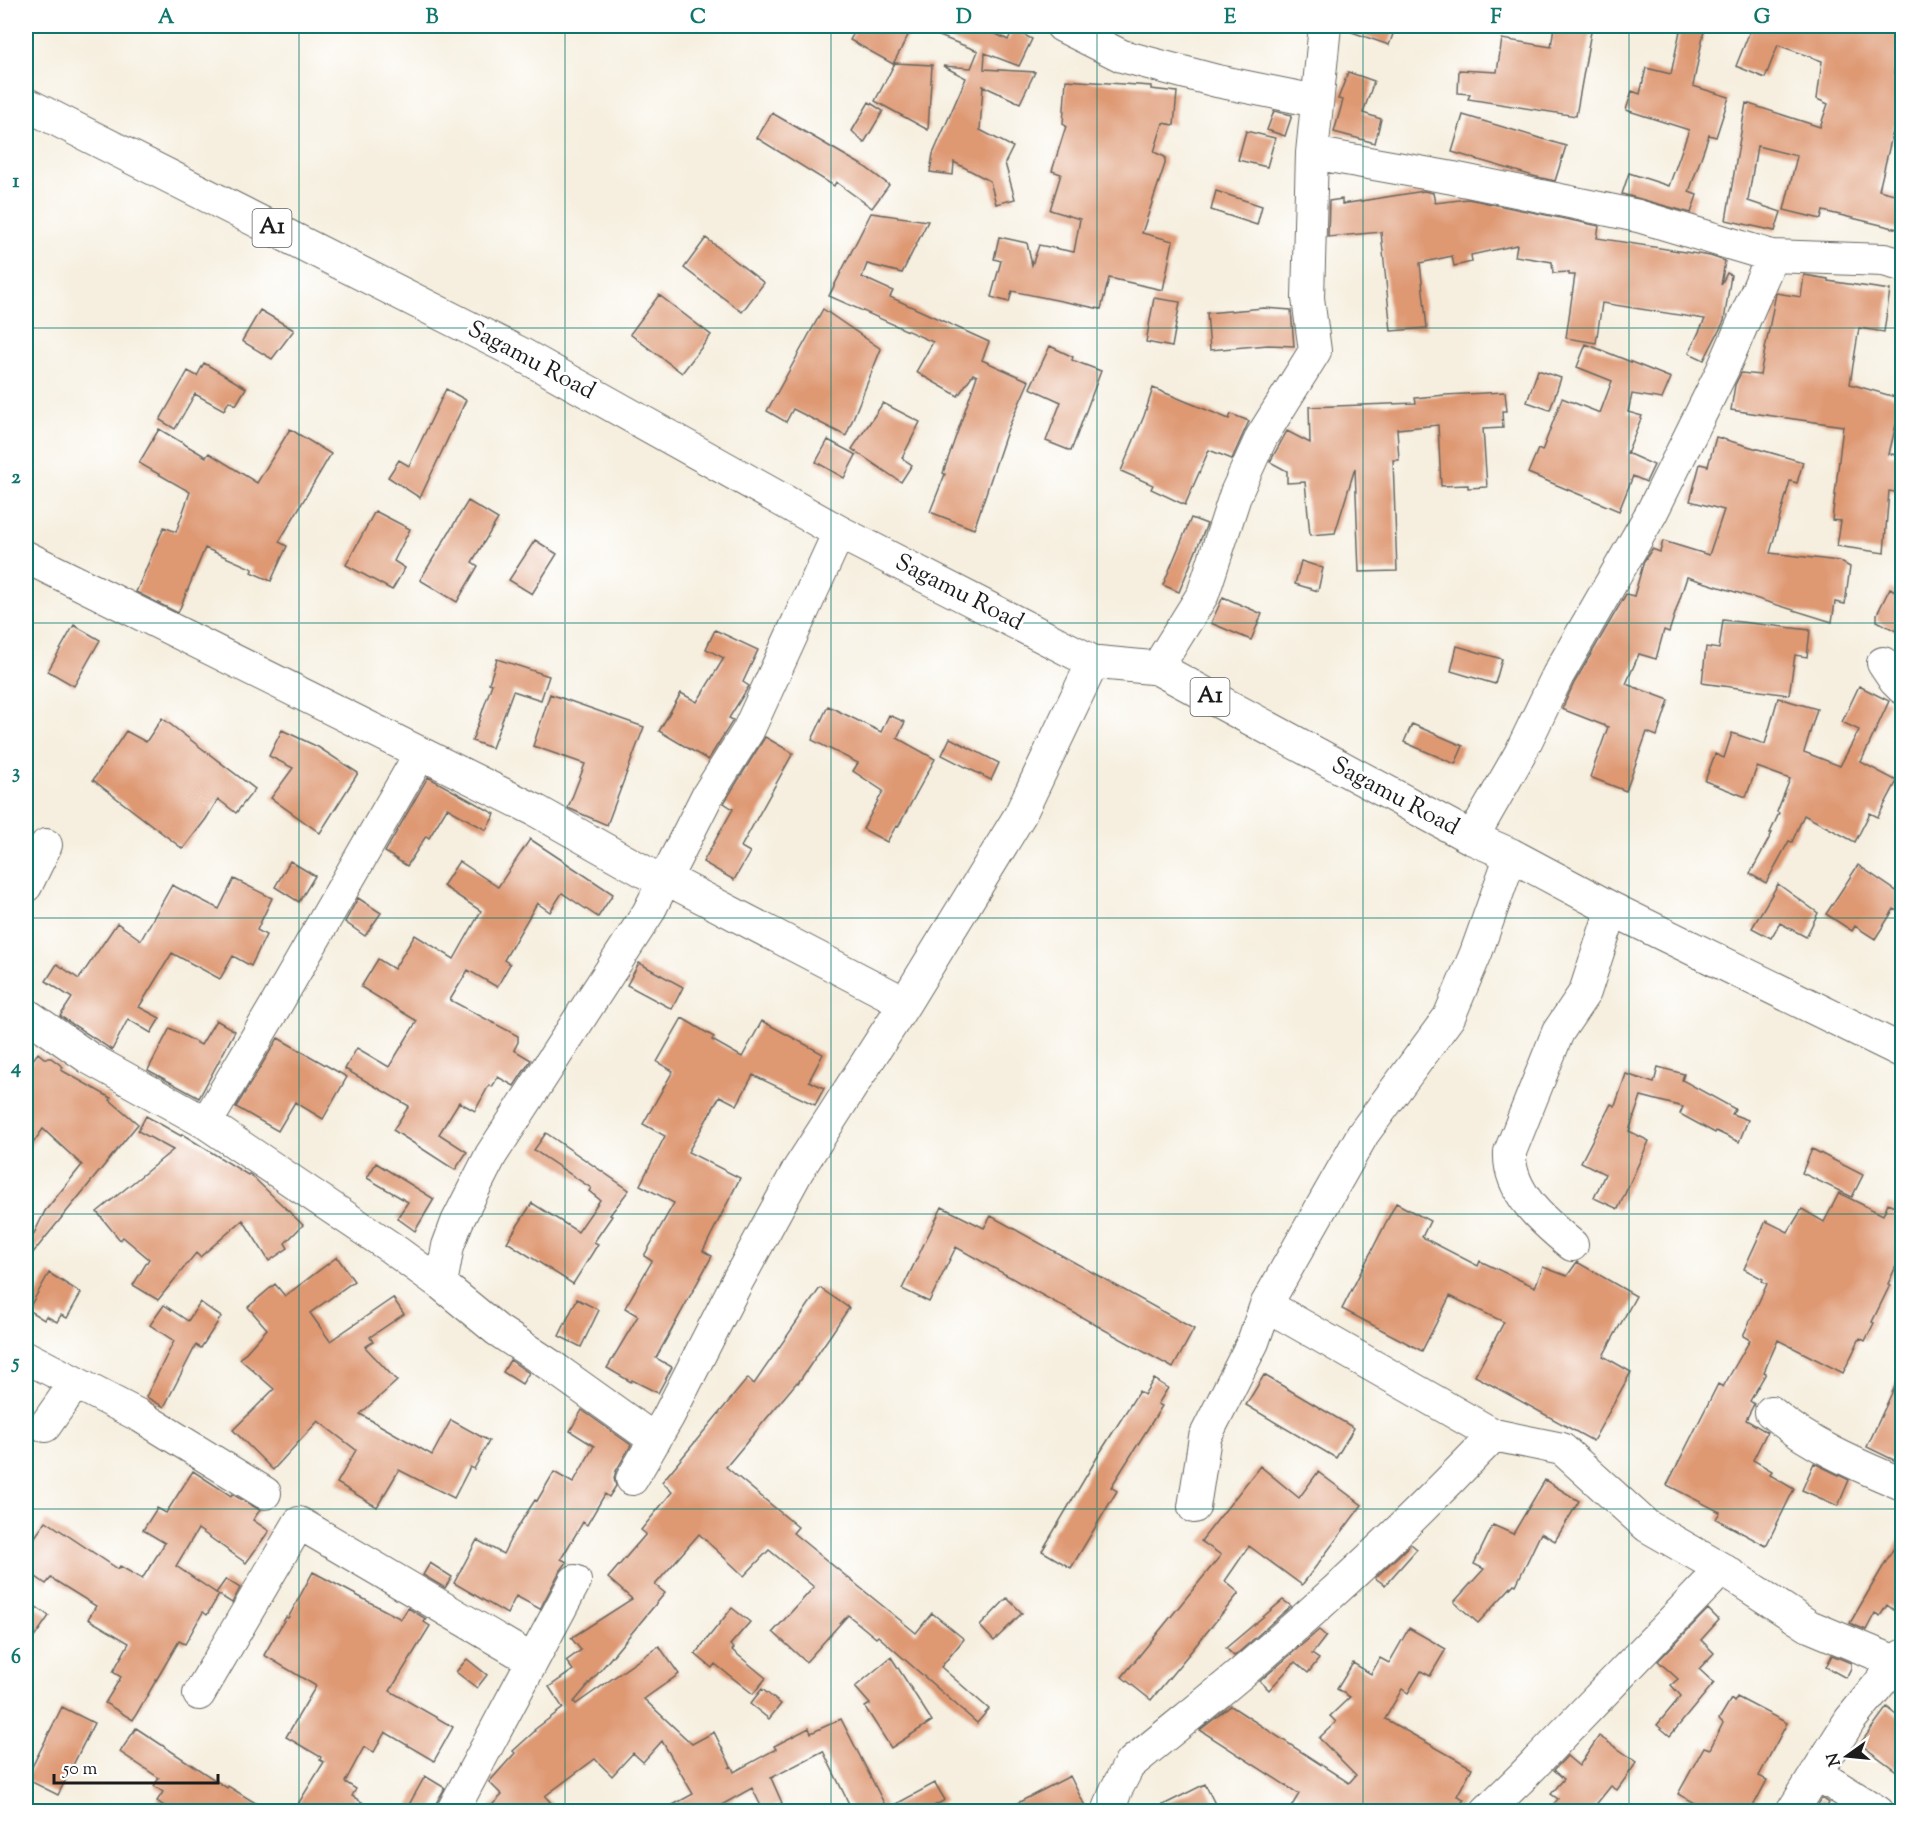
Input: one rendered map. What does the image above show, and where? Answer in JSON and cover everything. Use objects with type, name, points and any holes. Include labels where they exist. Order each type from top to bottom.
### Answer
[{"type":"highway","name":"Sagamu Road","points":[[26,104],[519,353],[839,532],[1093,662],[1157,668],[1472,838],[1511,855],[1612,909],[1902,1051]]},
{"type":"street","points":[[1062,26],[1122,56],[1216,81],[1316,101]]},
{"type":"street","points":[[1157,668],[1203,594],[1236,493],[1262,436],[1315,351],[1308,298],[1312,153],[1325,26]]},
{"type":"street","points":[[1312,153],[1453,178],[1638,216],[1772,256],[1884,260],[1902,265]]},
{"type":"street","points":[[1472,838],[1520,754],[1558,675],[1653,512],[1723,369],[1772,256]]},
{"type":"street","points":[[441,1284],[448,1246],[454,1230],[491,1155],[648,913],[707,796],[748,730],[839,532]]},
{"type":"street","points":[[26,557],[535,810],[652,876],[665,878],[905,1003]]},
{"type":"street","points":[[632,1479],[655,1440],[798,1170],[905,1003],[1020,815],[1093,662]]},
{"type":"street","points":[[1883,663],[1902,688]]},
{"type":"street","points":[[206,1123],[420,754]]},
{"type":"street","points":[[26,886],[46,845]]},
{"type":"street","points":[[1194,1507],[1205,1437],[1253,1342],[1266,1305],[1363,1134],[1449,1017],[1476,953],[1511,855]]},
{"type":"street","points":[[1572,1245],[1539,1218],[1515,1182],[1509,1166],[1510,1152],[1558,1032],[1586,992],[1612,909]]},
{"type":"street","points":[[26,1014],[89,1058],[206,1123],[390,1247],[441,1284],[497,1330],[655,1440]]},
{"type":"street","points":[[1266,1305],[1494,1435],[1562,1449],[1647,1526],[1722,1569],[1809,1626],[1900,1660],[1850,1720],[1792,1812]]},
{"type":"street","points":[[26,1357],[140,1416],[265,1493]]},
{"type":"street","points":[[45,1426],[75,1383]]},
{"type":"street","points":[[1771,1412],[1786,1425],[1821,1445],[1902,1484]]},
{"type":"street","points":[[1108,1812],[1129,1765],[1267,1652],[1388,1540],[1494,1435]]},
{"type":"street","points":[[199,1694],[300,1523],[532,1660]]},
{"type":"street","points":[[1485,1812],[1522,1777],[1722,1569]]},
{"type":"street","points":[[452,1812],[575,1581]]},
{"type":"street","points":[[1817,1774],[1878,1812]]},
{"type":"building","points":[[858,26],[913,26],[893,64],[850,40]]},
{"type":"building","points":[[916,26],[980,26],[1008,40],[1013,29],[1032,39],[1019,66],[985,53],[984,69],[1035,72],[1020,103],[983,86],[980,130],[1013,147],[1005,163],[1015,199],[996,204],[990,181],[954,162],[953,175],[930,172],[933,154],[966,78],[943,66],[971,68],[978,51]]},
{"type":"building","points":[[1343,26],[1396,26],[1389,45],[1343,29]]},
{"type":"building","points":[[1554,26],[1592,26],[1576,116],[1468,99],[1470,94],[1458,93],[1459,70],[1497,72],[1502,39],[1551,47]]},
{"type":"building","points":[[1681,26],[1705,26],[1693,86],[1729,97],[1716,137],[1709,135],[1689,192],[1697,195],[1691,213],[1622,194],[1629,173],[1669,186],[1689,130],[1626,110],[1632,91],[1640,94],[1646,68],[1671,74]]},
{"type":"building","points":[[1752,26],[1902,26],[1894,73],[1902,75],[1902,112],[1898,111],[1879,190],[1902,196],[1902,230],[1823,211],[1821,219],[1784,210],[1797,156],[1757,146],[1748,201],[1781,212],[1775,231],[1726,220],[1746,103],[1820,127],[1828,104],[1817,99],[1822,61],[1778,45],[1765,78],[1736,66]]},
{"type":"building","points":[[895,63],[932,65],[928,130],[875,101]]},
{"type":"building","points":[[1348,72],[1374,81],[1363,113],[1381,119],[1375,143],[1334,132],[1343,100],[1338,99]]},
{"type":"building","points":[[1066,80],[1151,86],[1151,89],[1177,92],[1174,125],[1163,123],[1154,152],[1165,157],[1165,164],[1142,233],[1173,241],[1163,290],[1109,278],[1101,309],[1012,291],[1009,302],[991,297],[1001,261],[994,259],[999,237],[1027,243],[1032,265],[1039,245],[1074,252],[1080,219],[1050,210],[1061,174],[1052,171],[1066,126],[1063,124]]},
{"type":"building","points":[[869,102],[883,111],[864,143],[852,131]]},
{"type":"building","points":[[1274,111],[1292,115],[1285,136],[1267,130]]},
{"type":"building","points":[[772,113],[865,167],[889,185],[872,208],[836,182],[834,186],[757,138]]},
{"type":"building","points":[[1463,115],[1566,146],[1555,181],[1452,152]]},
{"type":"building","points":[[1246,131],[1275,138],[1267,167],[1238,160]]},
{"type":"building","points":[[1216,191],[1262,206],[1257,225],[1211,210]]},
{"type":"building","points":[[1424,191],[1433,193],[1435,203],[1468,199],[1599,226],[1597,238],[1710,256],[1725,261],[1721,285],[1727,273],[1731,275],[1724,321],[1704,360],[1689,353],[1705,319],[1602,303],[1596,343],[1566,338],[1575,275],[1569,275],[1569,272],[1553,273],[1552,262],[1515,256],[1517,245],[1471,255],[1472,262],[1454,266],[1452,256],[1420,263],[1427,328],[1391,331],[1381,232],[1328,237],[1329,201],[1342,199],[1342,204]]},
{"type":"building","points":[[871,213],[928,221],[902,273],[867,264],[862,277],[893,291],[890,297],[989,342],[982,360],[1029,381],[1007,431],[974,529],[930,512],[977,376],[973,374],[958,396],[916,372],[933,342],[829,296]]},
{"type":"building","points":[[706,238],[764,283],[742,312],[684,268]]},
{"type":"building","points":[[1804,275],[1890,290],[1884,332],[1859,328],[1850,384],[1902,399],[1889,454],[1902,455],[1902,493],[1889,491],[1884,553],[1837,546],[1841,521],[1832,520],[1843,426],[1731,410],[1735,385],[1741,373],[1760,375],[1776,293],[1801,297]]},
{"type":"building","points":[[659,295],[711,335],[682,373],[630,334]]},
{"type":"building","points":[[1154,298],[1180,302],[1172,347],[1146,342]]},
{"type":"building","points":[[1264,308],[1291,310],[1294,346],[1268,345],[1210,350],[1207,313]]},
{"type":"building","points":[[823,309],[881,349],[846,436],[793,409],[786,422],[767,411]]},
{"type":"building","points":[[260,310],[294,330],[272,359],[242,341]]},
{"type":"building","points":[[1586,344],[1671,378],[1662,399],[1632,394],[1628,412],[1642,416],[1627,453],[1654,465],[1646,482],[1633,476],[1619,511],[1528,473],[1538,449],[1542,451],[1562,398],[1600,413],[1612,381],[1577,367]]},
{"type":"building","points":[[1050,346],[1073,357],[1072,360],[1101,371],[1071,451],[1046,441],[1061,402],[1030,388]]},
{"type":"building","points":[[204,363],[246,388],[236,405],[229,401],[224,410],[195,394],[175,429],[160,420],[188,371],[197,376]]},
{"type":"building","points":[[1538,370],[1561,378],[1550,410],[1527,402]]},
{"type":"building","points":[[1153,388],[1229,419],[1231,414],[1249,421],[1232,459],[1209,450],[1185,505],[1151,489],[1153,485],[1121,471]]},
{"type":"building","points":[[446,389],[466,400],[420,498],[388,477],[399,460],[409,466]]},
{"type":"building","points":[[1505,392],[1507,411],[1502,411],[1503,428],[1483,429],[1487,487],[1441,486],[1438,425],[1397,429],[1399,460],[1393,460],[1397,571],[1359,572],[1355,468],[1335,533],[1310,535],[1305,482],[1287,483],[1287,471],[1270,462],[1287,431],[1310,443],[1309,407],[1416,403],[1415,398]]},
{"type":"building","points":[[883,403],[920,422],[902,458],[912,465],[901,482],[852,449]]},
{"type":"building","points":[[159,429],[206,457],[209,453],[257,483],[290,429],[331,454],[279,542],[287,546],[271,581],[251,572],[253,569],[205,548],[178,613],[136,592],[164,527],[176,532],[190,492],[139,463]]},
{"type":"building","points":[[1716,437],[1803,462],[1797,483],[1790,481],[1770,553],[1839,561],[1850,567],[1845,604],[1835,602],[1832,622],[1687,577],[1669,632],[1664,630],[1656,659],[1639,654],[1626,684],[1669,700],[1657,736],[1647,732],[1626,791],[1590,777],[1608,727],[1562,709],[1574,683],[1626,594],[1634,596],[1644,561],[1652,549],[1660,552],[1663,541],[1709,555],[1724,510],[1690,501],[1700,464],[1708,466]]},
{"type":"building","points":[[828,440],[856,455],[844,478],[816,462]]},
{"type":"building","points":[[468,501],[498,519],[472,562],[478,566],[457,602],[420,580]]},
{"type":"building","points":[[375,511],[410,529],[394,561],[405,568],[392,590],[346,565]]},
{"type":"building","points":[[1191,518],[1207,524],[1179,592],[1163,585]]},
{"type":"building","points":[[535,540],[557,554],[532,594],[509,580]]},
{"type":"building","points":[[1301,561],[1323,568],[1318,591],[1295,584]]},
{"type":"building","points":[[1890,588],[1902,595],[1902,619],[1896,631],[1877,621],[1877,614]]},
{"type":"building","points":[[1223,597],[1262,614],[1251,640],[1211,623]]},
{"type":"building","points":[[1723,620],[1810,630],[1807,657],[1795,655],[1789,695],[1702,683],[1706,647],[1719,649]]},
{"type":"building","points":[[74,625],[100,640],[74,686],[48,671]]},
{"type":"building","points":[[715,630],[758,650],[743,682],[749,686],[729,718],[733,720],[732,722],[708,760],[659,731],[681,693],[697,702],[724,658],[706,649]]},
{"type":"building","points":[[1457,646],[1502,659],[1495,684],[1451,671]]},
{"type":"building","points":[[497,659],[549,676],[541,700],[513,691],[492,748],[472,741],[492,684],[489,683]]},
{"type":"building","points":[[1859,686],[1889,701],[1861,762],[1897,781],[1878,817],[1870,813],[1855,842],[1804,815],[1792,842],[1789,841],[1766,883],[1750,874],[1772,833],[1770,833],[1790,779],[1757,767],[1746,797],[1705,781],[1715,754],[1724,758],[1732,733],[1765,744],[1778,698],[1817,709],[1804,752],[1840,766],[1859,730],[1842,722]]},
{"type":"building","points":[[550,694],[644,727],[607,825],[568,808],[585,764],[533,746]]},
{"type":"building","points":[[828,706],[881,732],[889,715],[905,722],[897,738],[935,759],[898,827],[896,826],[887,842],[863,829],[883,791],[853,771],[858,763],[812,740]]},
{"type":"building","points":[[162,718],[255,789],[236,813],[218,799],[183,849],[93,780],[126,731],[146,742]]},
{"type":"building","points":[[1412,724],[1463,746],[1455,764],[1404,742]]},
{"type":"building","points":[[282,730],[318,747],[358,773],[320,833],[271,798],[293,768],[269,756]]},
{"type":"building","points":[[765,737],[793,753],[741,847],[750,852],[734,880],[703,862],[733,809],[724,803]]},
{"type":"building","points":[[950,738],[999,763],[991,780],[942,755]]},
{"type":"building","points":[[428,777],[495,814],[486,830],[447,808],[429,838],[426,836],[407,866],[385,852]]},
{"type":"building","points":[[530,839],[613,894],[598,917],[562,893],[550,912],[537,903],[504,960],[510,964],[497,987],[468,970],[450,1000],[518,1036],[514,1050],[531,1060],[514,1086],[498,1077],[492,1087],[489,1085],[475,1111],[459,1102],[439,1134],[467,1152],[455,1170],[393,1130],[409,1106],[345,1069],[357,1048],[389,1067],[417,1021],[361,987],[378,959],[394,969],[415,935],[454,959],[481,911],[443,886],[459,861],[498,887]]},
{"type":"building","points":[[290,861],[315,876],[299,902],[275,887]]},
{"type":"building","points":[[1858,865],[1902,895],[1902,914],[1894,909],[1875,939],[1855,926],[1852,931],[1826,914]]},
{"type":"building","points":[[234,879],[272,898],[257,930],[266,935],[251,966],[233,956],[220,979],[172,953],[139,1007],[160,1018],[151,1033],[128,1019],[112,1050],[60,1016],[72,998],[46,981],[57,964],[79,979],[117,923],[141,940],[172,885],[219,909]]},
{"type":"building","points":[[1778,884],[1818,913],[1806,937],[1780,923],[1771,938],[1752,928]]},
{"type":"building","points":[[358,898],[381,913],[365,936],[345,922]]},
{"type":"building","points":[[639,963],[683,987],[672,1009],[627,985]]},
{"type":"building","points":[[682,1018],[714,1037],[712,1040],[742,1057],[762,1021],[823,1054],[809,1081],[824,1088],[815,1105],[753,1075],[737,1105],[720,1096],[688,1152],[740,1178],[703,1251],[712,1256],[656,1358],[672,1367],[658,1393],[632,1380],[631,1382],[607,1368],[638,1316],[625,1308],[652,1261],[644,1256],[674,1203],[640,1185],[665,1136],[643,1124],[673,1071],[657,1062]]},
{"type":"building","points":[[216,1020],[235,1031],[199,1098],[148,1070],[170,1028],[201,1045]]},
{"type":"building","points":[[278,1038],[347,1077],[323,1119],[295,1102],[278,1131],[236,1107]]},
{"type":"building","points":[[38,1053],[44,1058],[51,1058],[63,1067],[61,1070],[111,1098],[110,1100],[138,1124],[32,1254],[26,1250],[45,1211],[82,1165],[43,1129],[26,1153],[26,1069]]},
{"type":"building","points":[[1658,1067],[1684,1074],[1682,1080],[1735,1109],[1732,1114],[1748,1120],[1739,1142],[1716,1131],[1715,1133],[1680,1114],[1683,1107],[1641,1096],[1629,1131],[1649,1141],[1618,1209],[1594,1198],[1605,1174],[1581,1162],[1611,1104],[1615,1106],[1626,1074],[1654,1083]]},
{"type":"building","points":[[146,1116],[181,1136],[182,1134],[252,1176],[303,1225],[285,1243],[288,1248],[269,1261],[243,1220],[200,1257],[196,1253],[158,1300],[133,1285],[149,1259],[123,1237],[120,1240],[97,1212],[173,1150],[138,1131]]},
{"type":"building","points":[[546,1133],[629,1190],[610,1215],[612,1216],[594,1242],[598,1244],[573,1284],[507,1242],[532,1203],[578,1232],[600,1200],[589,1191],[591,1188],[534,1150]]},
{"type":"building","points":[[1812,1149],[1863,1175],[1852,1197],[1802,1173]]},
{"type":"building","points":[[376,1163],[434,1199],[415,1231],[397,1218],[408,1202],[367,1178]]},
{"type":"building","points":[[1839,1193],[1883,1215],[1888,1203],[1902,1210],[1902,1253],[1872,1322],[1874,1323],[1865,1341],[1860,1338],[1843,1373],[1778,1340],[1764,1372],[1766,1373],[1750,1401],[1754,1404],[1746,1420],[1767,1432],[1753,1460],[1772,1471],[1770,1475],[1794,1489],[1766,1546],[1716,1519],[1720,1512],[1667,1485],[1718,1384],[1723,1387],[1750,1340],[1743,1336],[1767,1284],[1762,1281],[1763,1279],[1744,1269],[1766,1221],[1788,1232],[1802,1209],[1824,1222]]},
{"type":"building","points":[[1396,1203],[1430,1221],[1422,1237],[1478,1266],[1480,1261],[1535,1287],[1543,1267],[1567,1276],[1577,1262],[1636,1296],[1603,1356],[1631,1372],[1593,1441],[1475,1376],[1504,1322],[1450,1296],[1422,1351],[1342,1309]]},
{"type":"building","points":[[942,1207],[984,1228],[991,1216],[1194,1329],[1173,1368],[956,1247],[929,1302],[902,1289]]},
{"type":"building","points":[[337,1257],[354,1281],[310,1313],[330,1341],[393,1298],[404,1314],[370,1337],[373,1342],[365,1347],[397,1381],[360,1414],[432,1455],[451,1420],[489,1441],[474,1469],[470,1467],[454,1498],[399,1470],[377,1507],[337,1483],[356,1450],[318,1421],[273,1470],[233,1430],[274,1389],[240,1359],[267,1329],[248,1307],[275,1284],[285,1296]]},
{"type":"building","points":[[49,1273],[81,1293],[67,1318],[61,1315],[57,1322],[46,1316],[44,1320],[28,1310]]},
{"type":"building","points":[[820,1288],[849,1308],[798,1383],[726,1467],[798,1527],[793,1533],[916,1633],[932,1613],[964,1639],[941,1667],[989,1709],[977,1723],[878,1636],[876,1638],[848,1615],[806,1662],[773,1632],[814,1587],[769,1550],[744,1576],[699,1534],[655,1585],[665,1593],[574,1702],[576,1704],[659,1646],[679,1674],[644,1699],[692,1744],[714,1732],[731,1766],[729,1768],[732,1767],[734,1772],[776,1749],[774,1746],[809,1728],[811,1733],[841,1719],[887,1809],[935,1783],[945,1800],[923,1812],[853,1812],[823,1751],[771,1778],[782,1803],[764,1812],[752,1788],[709,1812],[660,1812],[693,1794],[662,1741],[643,1762],[633,1753],[612,1776],[595,1759],[545,1796],[559,1812],[485,1812],[502,1795],[489,1782],[515,1753],[513,1751],[534,1730],[563,1708],[549,1687],[573,1670],[566,1661],[581,1650],[571,1638],[632,1599],[608,1578],[646,1534],[641,1530],[672,1492],[662,1482],[748,1378],[754,1384]]},
{"type":"building","points":[[577,1299],[599,1310],[581,1347],[559,1336]]},
{"type":"building","points":[[200,1302],[221,1317],[201,1348],[196,1345],[164,1407],[146,1397],[174,1341],[150,1325],[164,1305],[188,1321]]},
{"type":"building","points":[[510,1360],[529,1373],[522,1384],[503,1372]]},
{"type":"building","points":[[1902,1371],[1902,1464],[1867,1447]]},
{"type":"building","points":[[1264,1375],[1354,1428],[1336,1458],[1246,1405]]},
{"type":"building","points":[[1154,1379],[1168,1388],[1158,1404],[1162,1406],[1111,1487],[1117,1491],[1071,1568],[1042,1551],[1139,1391],[1144,1395]]},
{"type":"building","points":[[582,1410],[631,1445],[616,1471],[614,1478],[616,1486],[609,1497],[605,1494],[587,1525],[583,1522],[561,1559],[567,1562],[540,1609],[516,1596],[507,1614],[454,1583],[477,1540],[503,1554],[512,1536],[554,1472],[573,1483],[594,1446],[570,1431]]},
{"type":"building","points":[[1814,1463],[1849,1480],[1838,1506],[1802,1490]]},
{"type":"building","points":[[1260,1466],[1299,1498],[1318,1472],[1362,1505],[1302,1585],[1249,1546],[1225,1581],[1239,1593],[1151,1700],[1122,1677],[1221,1555],[1201,1541]]},
{"type":"building","points":[[193,1471],[231,1496],[232,1494],[260,1510],[253,1520],[269,1531],[246,1563],[198,1529],[176,1566],[219,1595],[207,1615],[203,1612],[185,1644],[179,1641],[133,1720],[105,1703],[121,1677],[113,1672],[129,1643],[88,1619],[96,1606],[51,1578],[46,1584],[26,1570],[26,1550],[46,1521],[118,1569],[120,1566],[142,1579],[165,1543],[143,1530],[157,1508],[166,1513]]},
{"type":"building","points":[[1545,1480],[1579,1501],[1555,1541],[1541,1533],[1516,1585],[1514,1584],[1478,1623],[1454,1602],[1484,1569],[1474,1564],[1493,1525],[1513,1534]]},
{"type":"building","points":[[1902,1534],[1902,1616],[1887,1605],[1880,1616],[1875,1613],[1866,1630],[1850,1623]]},
{"type":"building","points":[[1411,1544],[1417,1549],[1385,1585],[1375,1578]]},
{"type":"building","points":[[430,1563],[452,1577],[445,1588],[423,1575]]},
{"type":"building","points":[[313,1572],[401,1619],[408,1608],[426,1619],[424,1622],[430,1626],[390,1691],[453,1727],[434,1761],[385,1732],[374,1752],[364,1747],[345,1782],[356,1789],[352,1796],[378,1812],[293,1812],[324,1762],[320,1760],[321,1757],[286,1737],[316,1686],[264,1655],[286,1617],[288,1618]]},
{"type":"building","points":[[226,1579],[240,1588],[232,1603],[216,1593]]},
{"type":"building","points":[[1007,1598],[1022,1613],[994,1641],[980,1626]]},
{"type":"building","points":[[1283,1600],[1291,1606],[1238,1653],[1234,1656],[1226,1648]]},
{"type":"building","points":[[32,1604],[49,1616],[26,1649],[26,1614]]},
{"type":"building","points":[[732,1608],[750,1622],[730,1645],[734,1648],[732,1650],[766,1678],[753,1694],[715,1664],[712,1668],[695,1654]]},
{"type":"building","points":[[1708,1609],[1719,1620],[1701,1640],[1714,1653],[1699,1669],[1714,1683],[1670,1736],[1657,1725],[1681,1696],[1671,1685],[1678,1679],[1658,1661]]},
{"type":"building","points":[[1409,1628],[1446,1649],[1430,1676],[1421,1671],[1408,1693],[1402,1689],[1385,1719],[1472,1768],[1457,1796],[1464,1799],[1457,1812],[1288,1812],[1299,1794],[1200,1730],[1231,1706],[1349,1783],[1356,1775],[1319,1738],[1336,1722],[1330,1716],[1350,1697],[1337,1689],[1353,1663],[1371,1674],[1380,1658],[1389,1663]]},
{"type":"building","points":[[1319,1630],[1326,1636],[1312,1654],[1319,1659],[1308,1673],[1295,1662],[1269,1690],[1260,1681]]},
{"type":"building","points":[[1832,1655],[1851,1663],[1846,1678],[1826,1667]]},
{"type":"building","points":[[891,1657],[932,1721],[891,1748],[865,1707],[870,1704],[855,1687]]},
{"type":"building","points":[[467,1659],[487,1675],[477,1688],[456,1672]]},
{"type":"building","points":[[762,1689],[781,1704],[769,1719],[750,1704]]},
{"type":"building","points":[[1737,1697],[1787,1723],[1759,1776],[1767,1780],[1750,1812],[1710,1812],[1678,1794],[1704,1747],[1710,1749],[1723,1723],[1719,1719],[1731,1699],[1734,1702]]},
{"type":"building","points":[[62,1707],[94,1723],[58,1795],[26,1779]]},
{"type":"building","points":[[1887,1707],[1902,1719],[1902,1775],[1860,1744]]},
{"type":"building","points":[[136,1728],[227,1788],[228,1786],[270,1812],[173,1812],[157,1801],[163,1792],[154,1786],[159,1778],[120,1752]]},
{"type":"building","points":[[1599,1736],[1637,1762],[1617,1790],[1611,1786],[1590,1812],[1547,1812],[1558,1799],[1551,1794],[1564,1779],[1554,1770],[1567,1756],[1579,1766]]},
{"type":"building","points":[[425,1776],[445,1788],[431,1812],[405,1812]]},
{"type":"building","points":[[1070,1776],[1088,1812],[1000,1812],[1037,1793]]},
{"type":"building","points":[[1205,1784],[1219,1812],[1149,1812]]},
{"type":"building","points":[[1822,1798],[1829,1803],[1824,1812],[1814,1812]]}]
